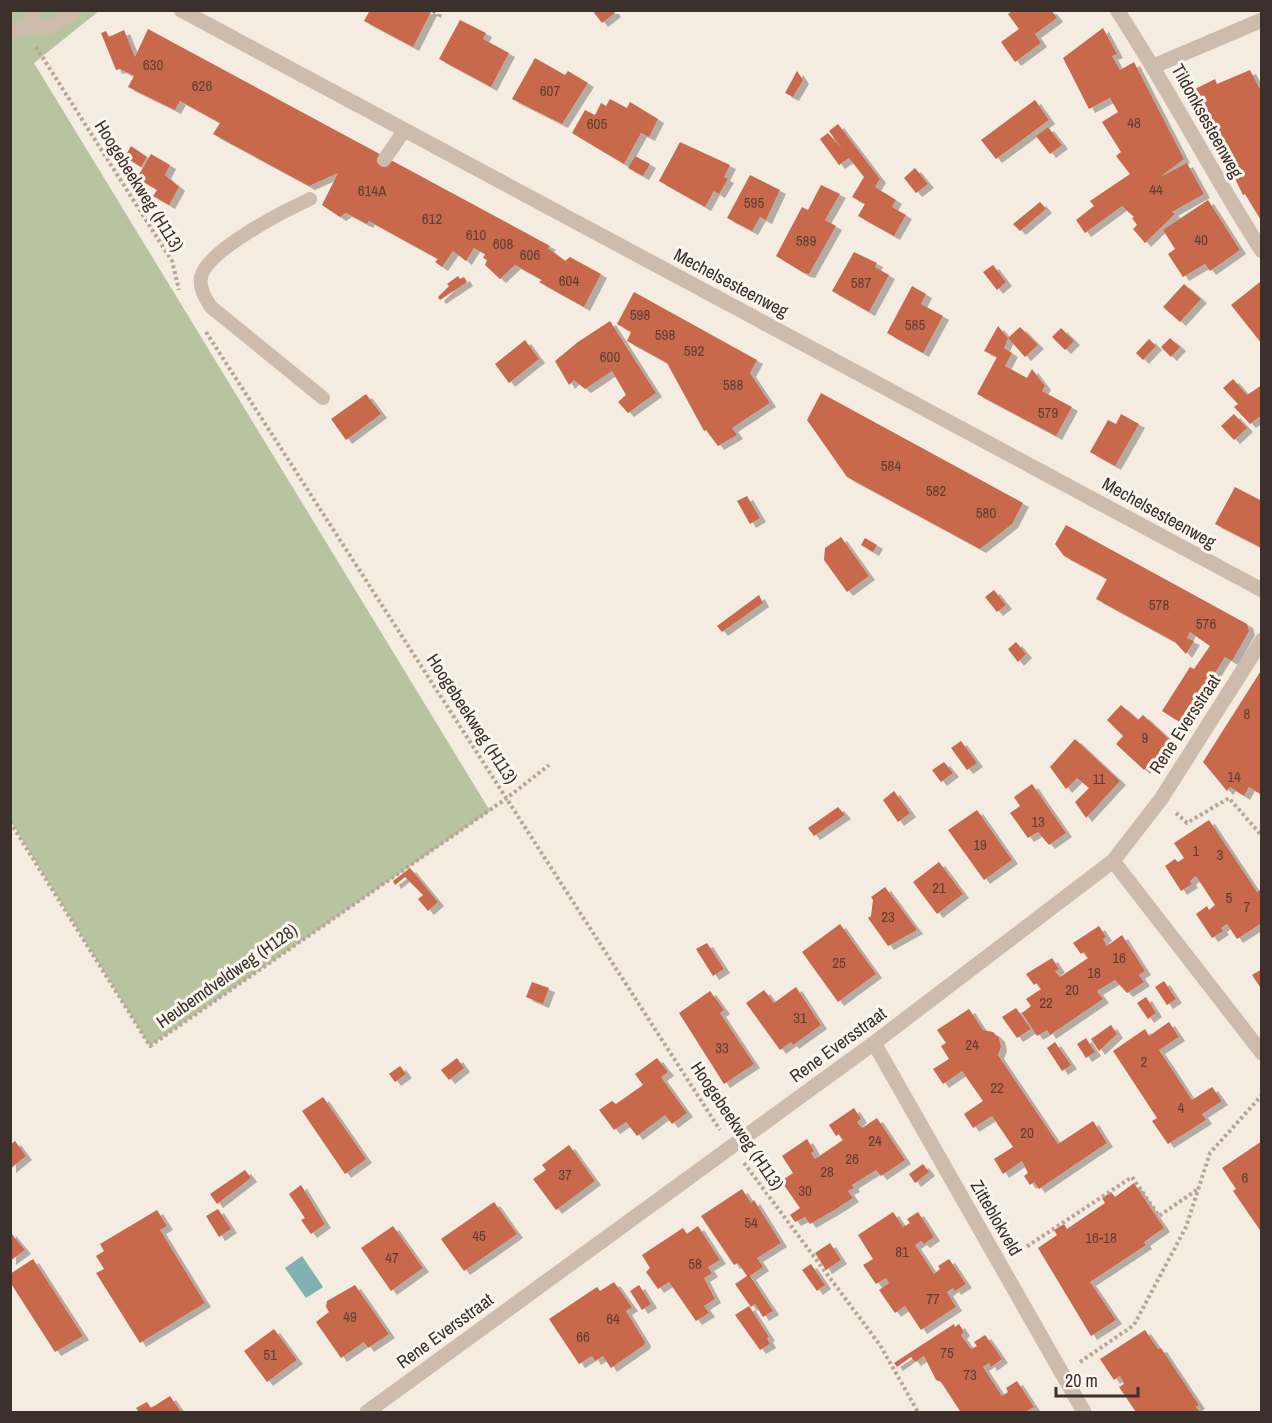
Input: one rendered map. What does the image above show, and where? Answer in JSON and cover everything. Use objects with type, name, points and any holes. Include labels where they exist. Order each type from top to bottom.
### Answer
[{"type":"street","name":"Mechelsesteenweg","points":[[181,10],[1262,590]]},
{"type":"street","name":"Tildonksesteenweg","points":[[1117,10],[1154,66],[1225,193],[1262,251]]},
{"type":"street","points":[[1154,66],[1262,20]]},
{"type":"street","name":"Rene Eversstraat","points":[[367,1413],[730,1145],[874,1043],[1113,861],[1161,799],[1262,640]]},
{"type":"street","points":[[1113,861],[1262,1053]]},
{"type":"street","name":"Zitteblokveld","points":[[874,1043],[1084,1413]]},
{"type":"lane","points":[[28,27],[36,10]]},
{"type":"lane","points":[[10,32],[28,27],[52,27],[75,10]]},
{"type":"lane","points":[[384,160],[404,131]]},
{"type":"lane","points":[[310,199],[267,219],[205,265],[201,278],[202,292],[211,307],[323,398]]},
{"type":"path","name":"Hoogebeekweg (H113)","points":[[28,27],[36,48],[172,261],[177,287],[184,297]]},
{"type":"path","name":"Hoogebeekweg (H113)","points":[[203,327],[730,1145],[880,1346],[918,1413]]},
{"type":"path","points":[[507,798],[549,765]]},
{"type":"path","name":"Heubemdveldweg (H128)","points":[[10,822],[150,1046],[507,798]]},
{"type":"path","points":[[1161,799],[1187,823],[1229,798],[1262,836]]},
{"type":"path","points":[[1062,1374],[1134,1325],[1186,1227],[1210,1153],[1262,1095]]},
{"type":"path","points":[[1000,1264],[1132,1177],[1159,1216],[1198,1189]]},
{"type":"green space","points":[[11,11],[99,11],[34,63],[490,811],[150,1046],[11,822]]},
{"type":"water","points":[[302,1256],[323,1287],[306,1298],[285,1268]]},
{"type":"building","points":[[370,10],[436,10],[435,14],[431,12],[413,47],[364,21]]},
{"type":"building","points":[[592,10],[613,10],[615,13],[602,23]]},
{"type":"building","points":[[1014,10],[1051,10],[1057,18],[1035,34],[1041,43],[1015,62],[1001,42],[1019,29],[1008,14]]},
{"type":"building","points":[[460,20],[486,33],[483,39],[509,53],[491,87],[439,59]]},
{"type":"building","points":[[1103,28],[1117,54],[1112,56],[1120,70],[1134,62],[1184,159],[1160,177],[1187,163],[1204,194],[1172,212],[1175,214],[1145,243],[1133,229],[1137,225],[1132,218],[1134,217],[1122,206],[1085,233],[1076,220],[1094,206],[1090,201],[1130,174],[1116,156],[1121,152],[1102,122],[1118,112],[1110,98],[1089,109],[1063,58]]},
{"type":"building","points":[[148,29],[550,246],[548,248],[565,261],[570,257],[601,274],[584,307],[539,282],[542,280],[515,265],[500,279],[485,265],[487,260],[483,258],[485,254],[474,248],[466,261],[453,251],[442,267],[435,262],[438,259],[369,221],[367,224],[346,213],[340,217],[322,205],[338,173],[309,186],[213,134],[220,123],[180,101],[175,110],[128,87],[134,76],[120,69],[116,70],[101,33],[106,31],[109,37],[124,30],[135,57]]},
{"type":"building","points":[[535,58],[565,75],[568,71],[588,83],[562,124],[512,99]]},
{"type":"building","points":[[1250,70],[1262,93],[1262,222],[1245,194],[1243,195],[1209,125],[1189,92],[1215,79],[1217,84]]},
{"type":"building","points":[[797,71],[803,80],[793,97],[785,93]]},
{"type":"building","points":[[610,99],[627,108],[630,102],[658,119],[649,137],[641,133],[624,164],[572,133],[585,110],[595,115],[601,103],[606,106]]},
{"type":"building","points":[[1035,100],[1049,120],[996,159],[981,140]]},
{"type":"building","points":[[838,124],[880,179],[875,187],[896,200],[892,207],[906,215],[894,236],[858,216],[865,204],[852,197],[864,177],[849,158],[839,165],[820,139],[828,133],[842,149],[829,131]]},
{"type":"building","points":[[1048,127],[1062,145],[1050,154],[1036,136]]},
{"type":"building","points":[[680,142],[730,165],[724,177],[728,179],[719,194],[714,191],[705,207],[659,181]]},
{"type":"building","points":[[131,146],[147,157],[141,167],[125,157]]},
{"type":"building","points":[[151,154],[170,165],[165,175],[179,187],[169,205],[153,196],[157,190],[137,178]]},
{"type":"building","points":[[635,156],[650,164],[643,176],[628,168]]},
{"type":"building","points":[[915,168],[928,184],[916,193],[904,178]]},
{"type":"building","points":[[750,175],[780,190],[766,220],[760,217],[752,231],[727,218]]},
{"type":"building","points":[[821,185],[840,194],[825,220],[836,226],[809,274],[776,256],[802,207],[808,210]]},
{"type":"building","points":[[1208,200],[1240,250],[1210,271],[1205,264],[1183,277],[1168,254],[1175,249],[1163,230]]},
{"type":"building","points":[[1040,202],[1046,209],[1020,231],[1013,224]]},
{"type":"building","points":[[854,252],[877,263],[875,267],[889,275],[869,312],[832,291]]},
{"type":"building","points":[[993,265],[1006,282],[997,290],[983,272]]},
{"type":"building","points":[[458,276],[460,279],[464,277],[467,282],[440,300],[438,297],[449,286],[447,284]]},
{"type":"building","points":[[1260,282],[1262,284],[1262,344],[1231,305]]},
{"type":"building","points":[[1184,284],[1201,299],[1180,322],[1163,307]]},
{"type":"building","points":[[912,286],[926,294],[921,304],[943,316],[923,353],[887,333]]},
{"type":"building","points":[[634,292],[757,360],[750,373],[770,403],[732,428],[737,435],[718,446],[706,430],[704,431],[667,363],[627,341],[631,332],[617,324]]},
{"type":"building","points":[[610,321],[656,393],[628,413],[618,402],[626,395],[612,371],[585,389],[574,380],[569,385],[555,361],[578,342]]},
{"type":"building","points":[[998,326],[1008,338],[1004,348],[1012,353],[1005,366],[1027,378],[1032,369],[1045,386],[1042,391],[1072,407],[1056,436],[977,394],[997,357],[984,351]]},
{"type":"building","points":[[1020,327],[1038,345],[1025,357],[1008,338]]},
{"type":"building","points":[[1061,328],[1074,341],[1065,350],[1052,337]]},
{"type":"building","points":[[1170,338],[1180,347],[1171,357],[1161,347]]},
{"type":"building","points":[[1149,339],[1156,346],[1143,360],[1136,353]]},
{"type":"building","points":[[525,340],[539,359],[509,383],[495,364]]},
{"type":"building","points":[[1233,379],[1247,395],[1262,385],[1262,415],[1250,424],[1234,407],[1238,404],[1223,388]]},
{"type":"building","points":[[821,393],[1023,503],[1012,524],[980,549],[847,477],[807,420]]},
{"type":"building","points":[[366,394],[381,414],[346,440],[331,419]]},
{"type":"building","points":[[1121,414],[1139,424],[1115,466],[1090,452],[1108,420],[1116,424]]},
{"type":"building","points":[[1234,414],[1247,428],[1234,440],[1221,426]]},
{"type":"building","points":[[1235,487],[1262,501],[1262,548],[1215,524]]},
{"type":"building","points":[[747,496],[760,518],[750,524],[737,501]]},
{"type":"building","points":[[1066,525],[1247,624],[1249,631],[1232,661],[1225,657],[1183,724],[1162,711],[1190,667],[1194,669],[1210,646],[1190,632],[1187,638],[1194,641],[1186,654],[1175,642],[1096,599],[1107,579],[1064,556],[1055,544]]},
{"type":"building","points":[[841,537],[869,576],[847,592],[824,560],[825,548]]},
{"type":"building","points":[[865,538],[877,545],[873,552],[861,545]]},
{"type":"building","points":[[994,590],[1006,605],[997,612],[985,597]]},
{"type":"building","points":[[759,595],[763,603],[722,632],[717,626]]},
{"type":"building","points":[[1016,642],[1026,654],[1018,662],[1008,649]]},
{"type":"building","points":[[1262,669],[1262,795],[1249,787],[1244,796],[1230,787],[1227,791],[1203,762]]},
{"type":"building","points":[[1121,705],[1138,720],[1143,715],[1171,741],[1144,770],[1116,744],[1123,736],[1107,720]]},
{"type":"building","points":[[1075,739],[1120,781],[1086,818],[1075,802],[1089,788],[1077,778],[1066,789],[1050,767]]},
{"type":"building","points":[[961,741],[977,763],[967,770],[951,748]]},
{"type":"building","points":[[944,762],[953,773],[941,782],[932,770]]},
{"type":"building","points":[[1032,784],[1066,833],[1049,845],[1038,832],[1028,838],[1010,813],[1020,806],[1014,797]]},
{"type":"building","points":[[894,791],[910,813],[898,822],[883,800]]},
{"type":"building","points":[[838,807],[845,815],[814,836],[808,828]]},
{"type":"building","points":[[977,810],[1012,860],[984,880],[948,830]]},
{"type":"building","points":[[1209,820],[1257,892],[1260,890],[1262,892],[1262,923],[1237,939],[1227,924],[1221,928],[1223,931],[1212,938],[1196,914],[1207,906],[1209,910],[1215,905],[1196,876],[1190,881],[1192,884],[1181,891],[1165,866],[1175,859],[1178,862],[1184,858],[1174,843]]},
{"type":"building","points":[[939,862],[963,894],[937,914],[913,882]]},
{"type":"building","points":[[410,868],[438,902],[428,911],[418,899],[423,895],[405,877],[395,885],[393,881]]},
{"type":"building","points":[[885,887],[917,930],[888,946],[868,918],[871,916],[873,900],[871,897]]},
{"type":"building","points":[[840,924],[876,974],[838,1002],[802,952]]},
{"type":"building","points":[[1099,926],[1106,937],[1103,939],[1107,946],[1122,935],[1145,971],[1139,975],[1144,982],[1127,993],[1115,980],[1097,991],[1103,999],[1050,1035],[1047,1030],[1037,1036],[1022,1013],[1031,1006],[1026,999],[1041,989],[1037,983],[1034,985],[1026,974],[1052,958],[1059,969],[1055,971],[1060,977],[1088,958],[1084,952],[1081,954],[1073,943]]},
{"type":"building","points":[[707,943],[724,969],[713,976],[696,949]]},
{"type":"building","points":[[1262,969],[1262,990],[1252,975]]},
{"type":"building","points":[[1164,981],[1176,999],[1167,1005],[1155,987]]},
{"type":"building","points":[[532,982],[549,988],[543,1004],[526,997]]},
{"type":"building","points":[[796,987],[821,1025],[793,1045],[791,1042],[780,1050],[746,1003],[764,990],[774,1003]]},
{"type":"building","points":[[710,991],[724,1010],[720,1013],[754,1064],[724,1084],[679,1013]]},
{"type":"building","points":[[1146,997],[1156,1013],[1148,1019],[1137,1003]]},
{"type":"building","points":[[1016,1008],[1031,1029],[1017,1038],[1002,1017]]},
{"type":"building","points":[[969,1009],[983,1030],[993,1032],[999,1038],[1001,1047],[998,1055],[1058,1144],[1093,1121],[1107,1143],[1039,1189],[1034,1182],[1030,1185],[1024,1176],[1028,1173],[1022,1161],[1003,1174],[994,1159],[1013,1147],[992,1116],[973,1128],[964,1114],[983,1101],[962,1071],[943,1084],[933,1069],[949,1059],[941,1046],[946,1043],[937,1030]]},
{"type":"building","points":[[1169,1022],[1179,1037],[1159,1050],[1192,1100],[1212,1087],[1222,1101],[1202,1114],[1206,1120],[1168,1144],[1152,1121],[1157,1118],[1113,1051],[1145,1029],[1149,1036]]},
{"type":"building","points":[[1111,1025],[1117,1034],[1099,1051],[1091,1039]]},
{"type":"building","points":[[1086,1038],[1095,1052],[1086,1058],[1077,1044]]},
{"type":"building","points":[[1055,1042],[1071,1065],[1062,1071],[1047,1048]]},
{"type":"building","points":[[457,1058],[464,1068],[449,1080],[441,1070]]},
{"type":"building","points":[[657,1058],[668,1072],[661,1077],[687,1113],[672,1124],[665,1115],[637,1136],[626,1122],[614,1130],[599,1110],[612,1101],[616,1104],[643,1085],[635,1074]]},
{"type":"building","points":[[400,1066],[406,1074],[395,1082],[389,1074]]},
{"type":"building","points":[[323,1097],[366,1159],[345,1174],[302,1111]]},
{"type":"building","points":[[854,1108],[861,1119],[857,1122],[862,1128],[877,1118],[905,1160],[881,1176],[876,1170],[852,1185],[854,1188],[848,1191],[853,1198],[810,1224],[805,1217],[795,1222],[790,1215],[800,1208],[781,1181],[793,1173],[782,1156],[807,1139],[814,1151],[811,1153],[815,1159],[843,1140],[839,1134],[836,1136],[829,1125]]},
{"type":"building","points":[[15,1141],[26,1156],[10,1169],[10,1145]]},
{"type":"building","points":[[1262,1141],[1262,1233],[1233,1191],[1236,1189],[1222,1168]]},
{"type":"building","points":[[569,1145],[595,1181],[556,1210],[533,1179],[546,1170],[542,1165]]},
{"type":"building","points":[[923,1164],[929,1172],[915,1183],[909,1174]]},
{"type":"building","points":[[245,1170],[251,1178],[217,1204],[210,1194]]},
{"type":"building","points":[[1134,1183],[1164,1228],[1144,1242],[1146,1245],[1090,1282],[1116,1320],[1091,1336],[1038,1248],[1057,1235],[1054,1230],[1064,1224],[1067,1229],[1105,1203],[1102,1198],[1111,1192],[1115,1197]]},
{"type":"building","points":[[301,1185],[325,1224],[311,1234],[301,1220],[305,1218],[289,1194]]},
{"type":"building","points":[[742,1189],[751,1203],[754,1200],[781,1243],[757,1258],[763,1267],[750,1276],[773,1311],[763,1317],[755,1304],[751,1307],[735,1284],[747,1276],[738,1263],[734,1265],[701,1216]]},
{"type":"building","points":[[494,1202],[517,1234],[464,1271],[441,1239]]},
{"type":"building","points":[[218,1209],[231,1229],[219,1237],[206,1216]]},
{"type":"building","points":[[157,1210],[167,1226],[160,1230],[205,1303],[140,1343],[96,1273],[104,1269],[96,1256],[104,1251],[100,1244]]},
{"type":"building","points":[[893,1212],[903,1227],[910,1223],[907,1219],[918,1212],[934,1237],[924,1244],[921,1241],[915,1245],[934,1274],[940,1269],[938,1266],[949,1259],[966,1284],[955,1291],[953,1288],[947,1292],[956,1307],[921,1330],[905,1306],[895,1313],[879,1290],[889,1283],[886,1278],[876,1284],[863,1265],[873,1259],[858,1235]]},
{"type":"building","points":[[393,1226],[423,1268],[391,1291],[361,1248]]},
{"type":"building","points":[[698,1226],[720,1260],[708,1267],[712,1273],[704,1278],[715,1299],[704,1306],[709,1313],[696,1321],[669,1282],[658,1289],[646,1272],[650,1268],[642,1255],[683,1228],[687,1234]]},
{"type":"building","points":[[10,1232],[25,1250],[10,1261]]},
{"type":"building","points":[[830,1243],[841,1260],[826,1270],[815,1253]]},
{"type":"building","points":[[33,1259],[83,1336],[55,1352],[10,1282],[10,1274]]},
{"type":"building","points":[[811,1264],[825,1285],[817,1291],[802,1270]]},
{"type":"building","points":[[614,1282],[632,1307],[626,1311],[645,1342],[644,1345],[611,1368],[603,1356],[595,1361],[592,1356],[579,1364],[549,1319],[597,1287],[600,1291]]},
{"type":"building","points":[[355,1285],[389,1334],[368,1348],[364,1342],[341,1358],[316,1322],[329,1312],[326,1307],[327,1301]]},
{"type":"building","points":[[639,1285],[651,1304],[642,1310],[630,1291]]},
{"type":"building","points":[[749,1306],[769,1337],[767,1338],[770,1344],[760,1350],[735,1315]]},
{"type":"building","points":[[954,1324],[955,1327],[959,1324],[964,1332],[961,1335],[971,1349],[977,1346],[974,1342],[985,1335],[1002,1359],[991,1367],[989,1363],[983,1367],[1002,1396],[1008,1392],[1006,1388],[1017,1381],[1034,1407],[1025,1412],[956,1412],[960,1411],[941,1382],[936,1380],[924,1356],[915,1362],[911,1357],[897,1367],[894,1363]]},
{"type":"building","points":[[274,1329],[297,1360],[267,1382],[244,1351]]},
{"type":"building","points":[[1145,1330],[1158,1349],[1161,1348],[1199,1405],[1196,1407],[1200,1412],[1136,1412],[1119,1387],[1124,1384],[1120,1376],[1114,1380],[1100,1359]]},
{"type":"building","points":[[170,1396],[181,1412],[139,1412],[136,1408],[147,1402],[151,1408]]}]
